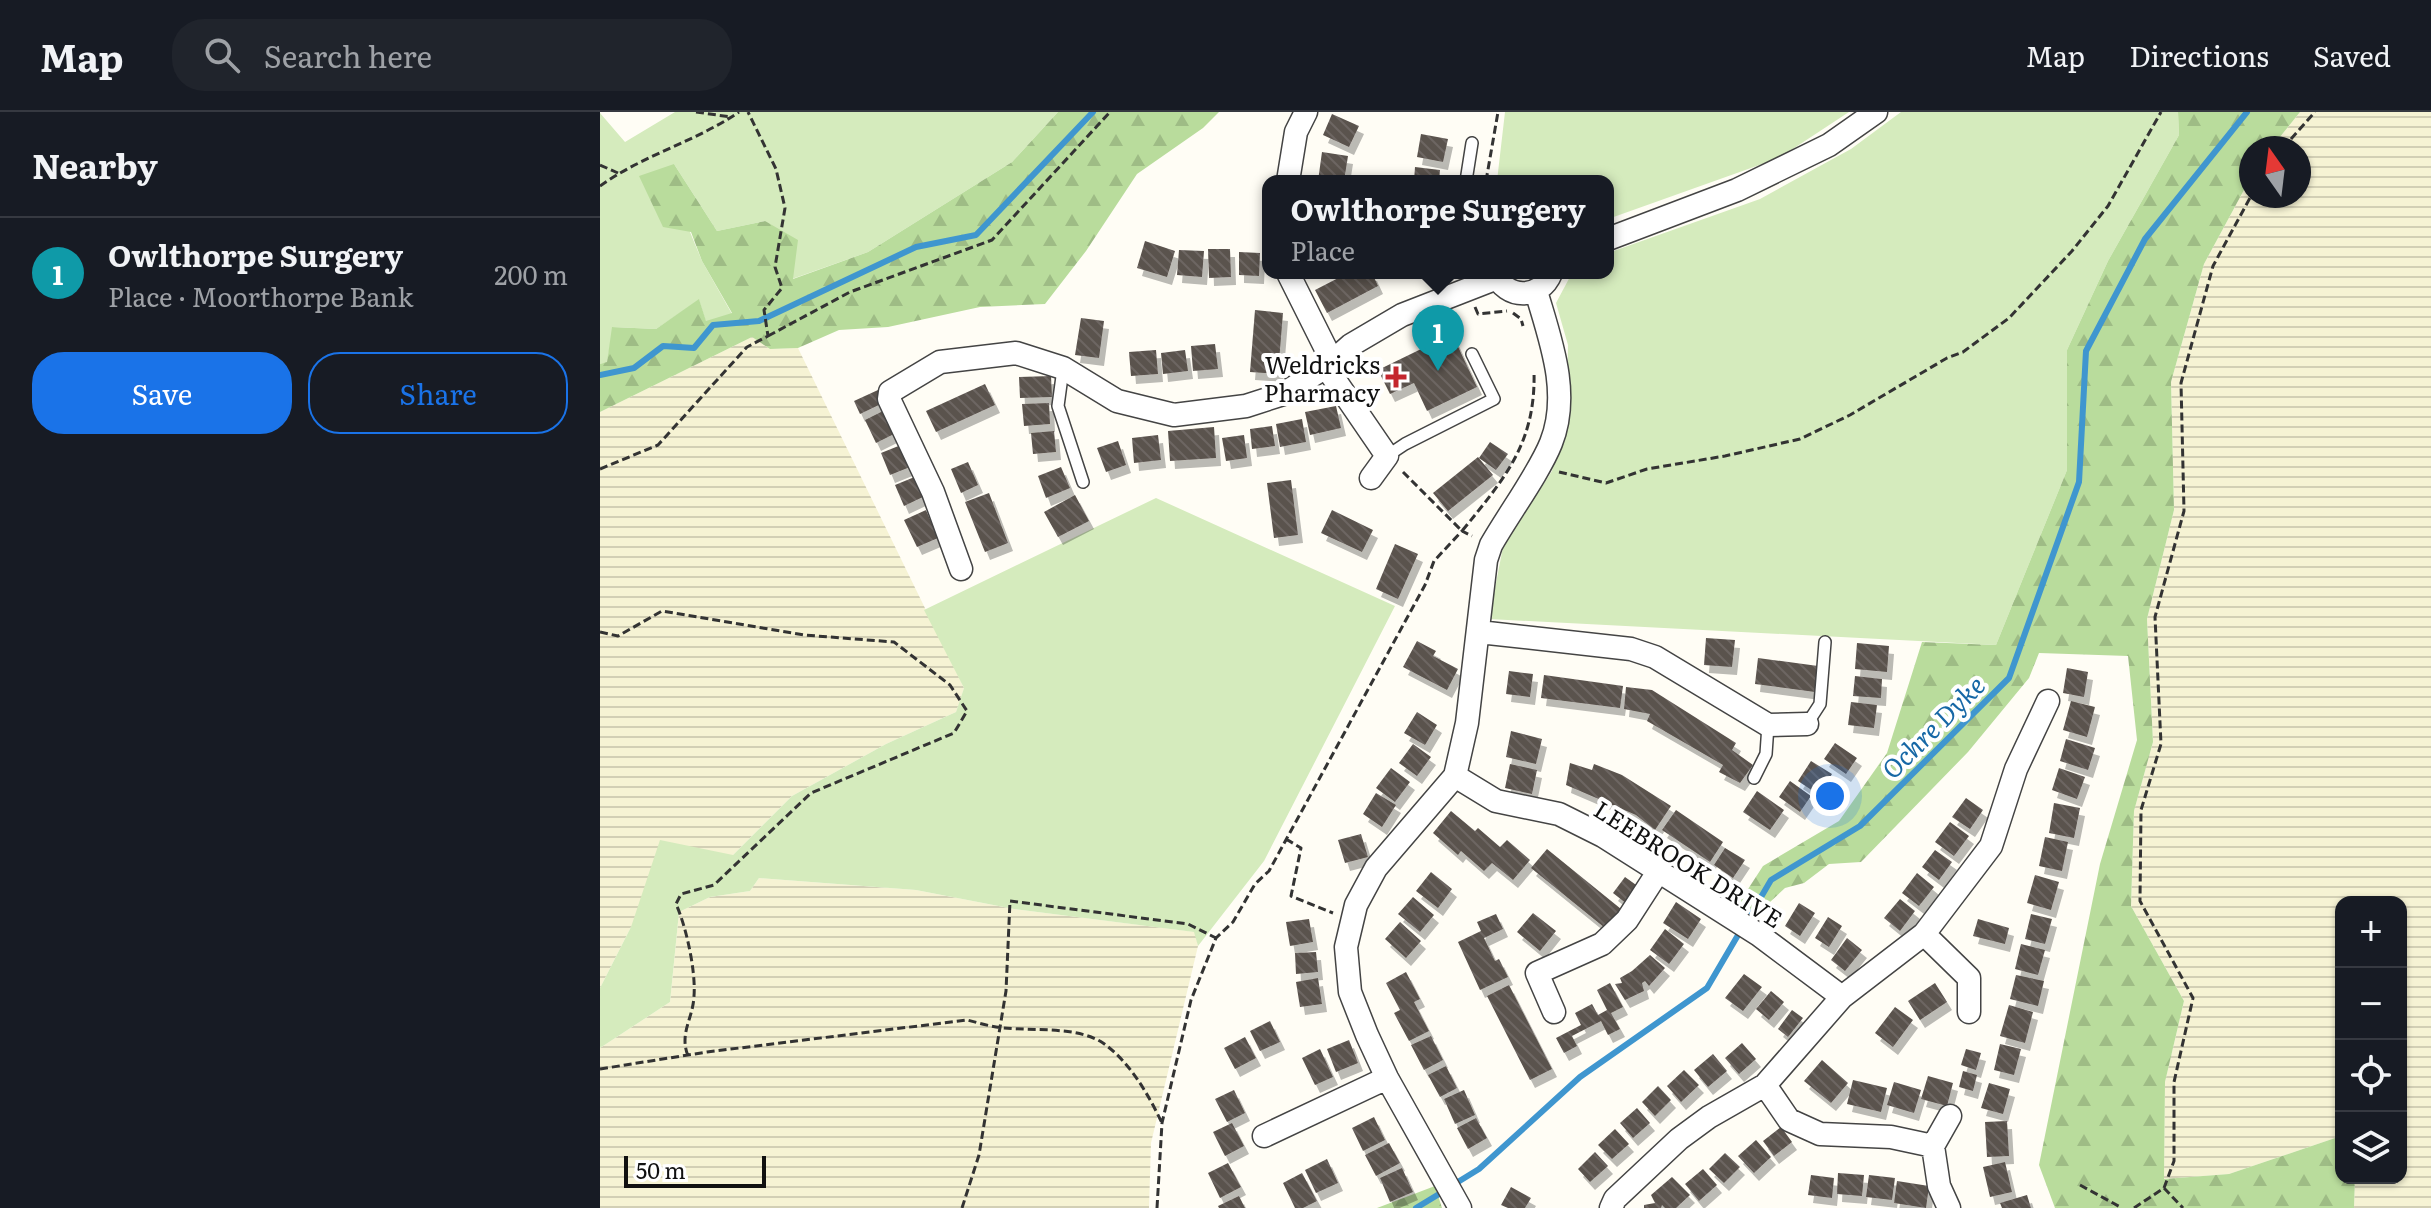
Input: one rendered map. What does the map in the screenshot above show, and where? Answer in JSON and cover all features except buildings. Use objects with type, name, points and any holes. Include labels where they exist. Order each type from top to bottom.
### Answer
[{"type":"street","points":[[1289,175],[1296,132],[1306,112]]},
{"type":"street","points":[[1614,237],[1737,190],[1829,145],[1876,112]]},
{"type":"street","points":[[1291,279],[1329,364],[1387,456],[1371,478]]},
{"type":"street","points":[[961,569],[933,492],[889,399],[890,392],[940,362],[1016,353],[1063,368],[1117,401],[1174,415],[1246,406],[1283,394],[1329,364],[1351,345],[1402,315],[1489,279]]},
{"type":"street","points":[[1498,279],[1515,293],[1536,291],[1548,279]]},
{"type":"street","points":[[1460,1207],[1387,1078],[1350,992],[1346,947],[1356,905],[1376,868],[1455,776],[1467,723],[1486,560],[1491,545],[1552,442],[1559,401],[1555,355],[1536,291]]},
{"type":"street","points":[[1479,632],[1631,649],[1655,657],[1768,725],[1807,724]]},
{"type":"street","points":[[1611,1208],[1615,1199],[1679,1139],[1709,1117],[1765,1085],[1842,997],[1924,934],[1991,846],[2016,769],[2048,701]]},
{"type":"street","name":"LEEBROOK DRIVE","points":[[1455,776],[1496,801],[1559,814],[1603,836],[1759,935],[1842,997]]},
{"type":"street","points":[[1554,1012],[1537,973],[1602,944],[1627,920],[1658,872]]},
{"type":"street","points":[[1924,934],[1969,978],[1969,1012]]},
{"type":"street","points":[[1264,1136],[1387,1078]]},
{"type":"street","points":[[1765,1085],[1789,1120],[1820,1134],[1891,1137],[1933,1146]]},
{"type":"street","points":[[1949,1208],[1939,1186],[1933,1146],[1950,1116]]},
{"type":"lane","points":[[1467,175],[1472,143]]},
{"type":"lane","points":[[1440,279],[1444,299]]},
{"type":"lane","points":[[1387,456],[1494,399],[1472,354]]},
{"type":"lane","points":[[1063,368],[1058,406],[1083,482]]},
{"type":"lane","points":[[1807,724],[1820,704],[1825,642]]},
{"type":"lane","points":[[1754,778],[1766,754],[1768,725]]},
{"type":"path","points":[[696,112],[731,117]]},
{"type":"path","points":[[600,186],[618,173],[714,129],[739,112]]},
{"type":"path","points":[[748,112],[776,169],[785,208],[775,267],[782,288],[764,310],[768,336]]},
{"type":"path","points":[[600,469],[658,445],[747,347],[850,292],[992,240],[1110,112]]},
{"type":"path","points":[[1487,175],[1498,112]]},
{"type":"path","points":[[1539,464],[1567,476],[1606,483],[1647,469],[1800,439],[1963,352],[2009,318],[2072,251],[2108,206],[2161,112]]},
{"type":"path","points":[[2294,136],[2315,112]]},
{"type":"path","points":[[600,165],[618,173]]},
{"type":"path","points":[[2134,1208],[2164,1188],[2174,1161],[2174,1082],[2193,998],[2140,901],[2141,810],[2161,744],[2155,617],[2184,511],[2181,383],[2213,266],[2244,208]]},
{"type":"path","points":[[1387,456],[1462,531],[1491,545]]},
{"type":"path","points":[[1157,1208],[1162,1123],[1191,1000],[1216,938],[1233,922],[1255,884],[1269,871],[1425,585],[1434,561],[1462,531]]},
{"type":"path","points":[[600,632],[618,636],[662,611],[804,635],[894,642],[950,685],[967,711],[954,733],[811,793],[714,885],[681,894],[676,904],[685,924],[694,995],[682,1041],[688,1056]]},
{"type":"path","points":[[1286,839],[1301,848],[1291,896],[1352,920]]},
{"type":"path","points":[[962,1208],[979,1155],[1006,991],[1010,901],[1188,924],[1216,938]]},
{"type":"path","points":[[600,1069],[967,1020],[999,1028],[1076,1034],[1101,1042],[1128,1068],[1150,1097],[1162,1123]]},
{"type":"path","points":[[2080,1185],[2122,1208]]},
{"type":"path","points":[[2164,1188],[2183,1208]]},
{"type":"shaded area","points":[[2300,112],[2431,112],[2431,1208],[2354,1208],[2355,1184],[2407,1184],[2407,896],[2335,896],[2335,1138],[2229,1174],[2164,1179],[2165,1082],[2184,1001],[2131,906],[2134,811],[2153,742],[2147,619],[2174,510],[2171,382],[2204,264],[2239,199],[2239,208],[2311,208],[2311,136],[2281,136]]},
{"type":"shaded area","points":[[752,337],[770,349],[798,348],[964,688],[956,712],[886,744],[792,796],[733,855],[631,927],[600,988],[600,412]]},
{"type":"shaded area","points":[[759,878],[916,890],[1014,909],[1195,932],[1198,946],[1151,1143],[1149,1208],[600,1208],[600,1048],[670,1002],[679,912],[710,897],[750,891]]},
{"type":"green space","points":[[675,112],[1058,112],[1012,162],[868,252],[792,279],[765,221],[717,231],[674,164],[690,232],[702,261],[732,314],[706,322],[699,300],[656,329],[613,327],[607,363],[600,364],[600,113],[625,142]]},
{"type":"green space","points":[[1058,112],[1219,112],[1203,128],[1137,174],[1086,251],[1045,304],[980,307],[888,327],[839,330],[798,348],[770,349],[752,337],[600,412],[600,364],[607,362],[612,327],[656,329],[699,299],[706,321],[732,313],[702,261],[691,232],[663,227],[639,176],[674,164],[717,231],[765,221],[798,240],[793,279],[868,252],[1012,162]]},
{"type":"green space","points":[[1505,112],[1849,112],[1779,158],[1614,217],[1614,175],[1498,175]]},
{"type":"green space","points":[[1901,112],[2178,112],[2179,135],[2108,261],[2067,350],[2067,470],[1996,645],[1489,619],[1503,547],[1552,471],[1567,394],[1568,345],[1556,303],[1569,279],[1614,279],[1614,251],[1760,199],[1851,149]]},
{"type":"green space","points":[[2178,112],[2300,112],[2281,136],[2239,136],[2239,199],[2204,264],[2171,382],[2174,510],[2147,619],[2153,742],[2134,811],[2131,906],[2184,1001],[2165,1082],[2164,1179],[2229,1174],[2335,1138],[2335,1184],[2355,1184],[2354,1208],[2055,1208],[2039,1165],[2100,864],[2137,740],[2128,656],[2039,653],[2029,678],[1968,752],[1861,862],[1829,864],[1804,883],[1785,888],[1755,916],[1737,906],[1763,866],[1839,821],[1887,753],[1922,642],[1996,645],[2067,470],[2067,350],[2108,261],[2179,135]]},
{"type":"green space","points":[[1156,498],[1395,606],[1264,861],[1198,946],[1194,932],[1014,909],[916,890],[759,878],[750,891],[710,897],[679,912],[670,1002],[600,1048],[600,988],[631,927],[660,840],[733,855],[792,796],[886,744],[956,712],[964,688],[924,610]]},
{"type":"green space","points":[[1435,1186],[1442,1208],[1377,1208]]},
{"type":"waterway","points":[[600,375],[634,368],[663,346],[694,348],[713,325],[759,321],[916,247],[976,235],[1093,112]]},
{"type":"waterway","name":"Ochre Dyke","points":[[1747,921],[1771,880],[1860,826],[2009,678],[2079,482],[2086,351],[2145,239],[2247,112]]},
{"type":"waterway","name":"Ochre Dyke","points":[[1453,1185],[1479,1169],[1580,1077],[1707,988],[1741,930]]},
{"type":"waterway","name":"Ochre Dyke","points":[[1416,1208],[1444,1191]]},
{"type":"place","name":"Owlthorpe Surgery","points":[[1438,371]]},
{"type":"place","name":"Weldricks Pharmacy","points":[[1396,377]]}]
